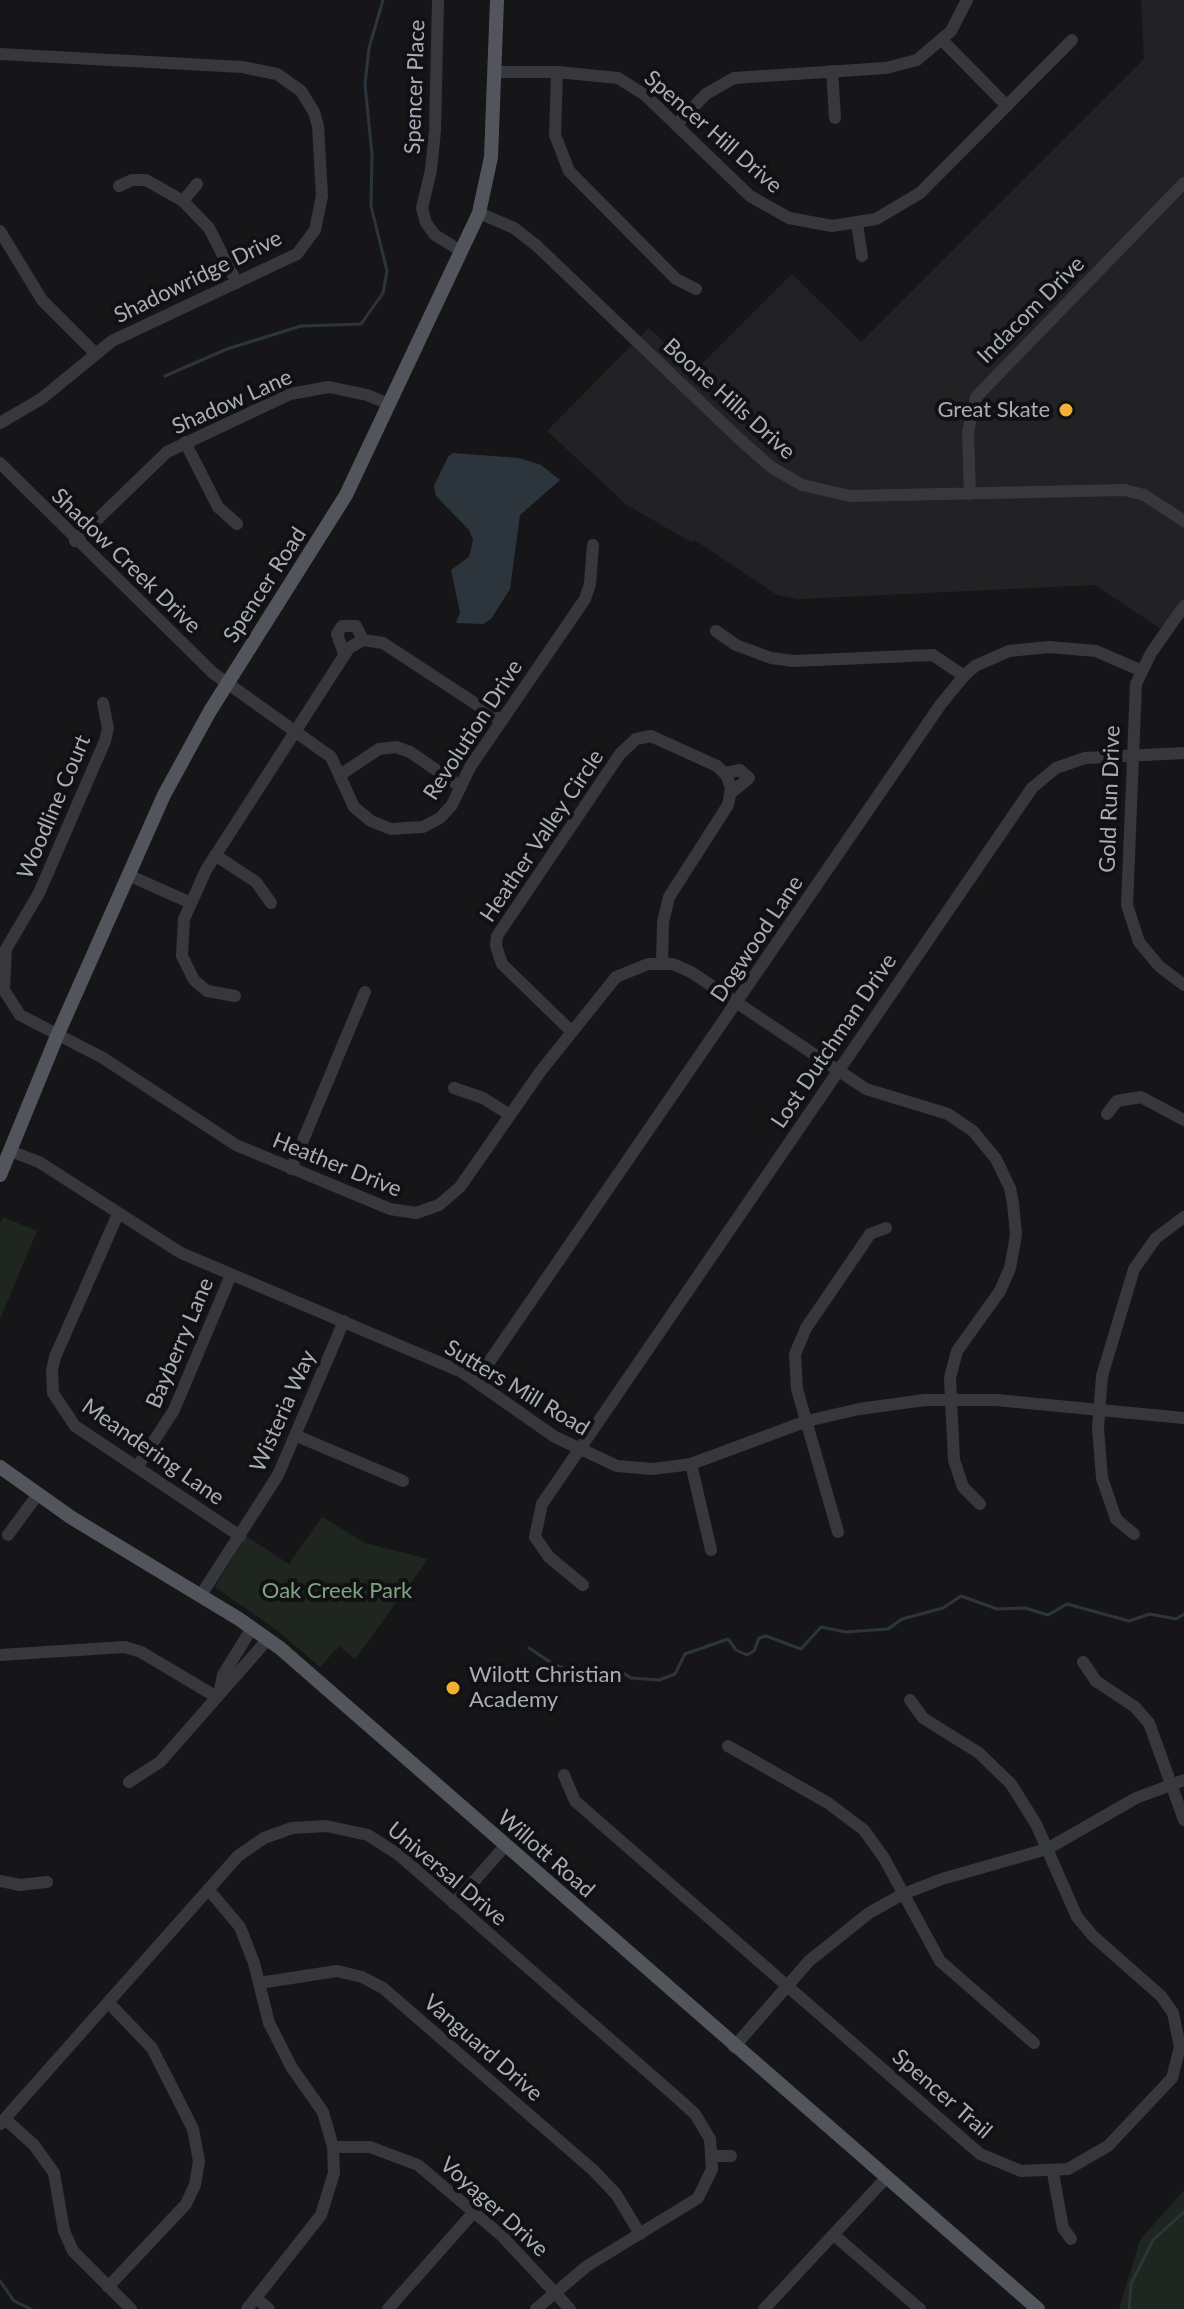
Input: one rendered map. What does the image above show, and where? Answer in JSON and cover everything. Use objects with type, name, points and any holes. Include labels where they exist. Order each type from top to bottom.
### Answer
[{"type":"main road","name":"Spencer Road","points":[[0,1175],[57,1036],[179,764],[335,516],[479,213],[491,157],[497,0]]},
{"type":"main road","name":"Willott Road","points":[[0,1467],[268,1639],[1038,2309]]},
{"type":"street","name":"Spencer Place","points":[[438,0],[435,131],[431,170],[422,208],[426,223],[435,235],[461,251]]},
{"type":"street","points":[[676,125],[706,94],[734,78],[903,65],[943,41],[967,0]]},
{"type":"street","name":"Spencer Hill Drive","points":[[495,72],[557,72],[618,78],[645,95],[750,196],[768,208],[807,224],[857,224],[896,210],[920,193],[1072,40]]},
{"type":"street","points":[[943,41],[1007,106]]},
{"type":"street","name":"Shadowridge Drive","points":[[0,54],[263,70],[289,80],[301,91],[318,126],[320,215],[297,254],[121,336],[95,353],[41,399],[0,423]]},
{"type":"street","points":[[832,71],[835,118]]},
{"type":"street","points":[[557,72],[555,135],[569,171],[676,279],[696,289]]},
{"type":"street","points":[[119,186],[132,180],[146,180],[183,201],[209,228],[237,283]]},
{"type":"street","name":"Indacom Drive","points":[[970,494],[968,432],[976,397],[1184,183]]},
{"type":"street","points":[[183,201],[197,184]]},
{"type":"street","name":"Boone Hills Drive","points":[[479,213],[514,228],[537,246],[736,436],[781,473],[814,489],[850,496],[1125,490],[1144,495],[1184,521]]},
{"type":"street","points":[[857,224],[862,256]]},
{"type":"street","points":[[0,231],[42,300],[95,353]]},
{"type":"street","name":"Shadow Lane","points":[[75,541],[152,464],[185,442],[290,394],[309,389],[350,390],[389,404]]},
{"type":"street","points":[[185,442],[218,507],[237,524]]},
{"type":"street","name":"Shadow Creek Drive","points":[[0,463],[75,541],[227,685]]},
{"type":"street","name":"Revolution Drive","points":[[227,685],[331,757],[354,807],[371,821],[391,829],[412,829],[431,823],[447,811],[502,721],[585,599],[590,584],[593,545]]},
{"type":"street","name":"Gold Run Drive","points":[[1184,606],[1142,671],[1133,701],[1129,918],[1148,955],[1184,985]]},
{"type":"street","points":[[344,654],[337,634],[342,626],[356,626],[363,640],[391,648],[502,721]]},
{"type":"street","points":[[716,631],[736,645],[771,658],[794,661],[933,655],[964,676]]},
{"type":"street","points":[[235,996],[207,991],[187,968],[180,942],[191,903],[215,855],[293,731],[344,654],[363,640]]},
{"type":"street","name":"Dogwood Lane","points":[[476,1381],[941,704],[964,676],[975,666],[1009,651],[1049,647],[1096,651],[1142,671]]},
{"type":"street","name":"Woodline Court","points":[[57,1036],[29,1022],[13,1008],[4,990],[3,959],[39,893],[105,741],[108,728],[103,703]]},
{"type":"street","name":"Heather Valley Circle","points":[[571,1031],[502,964],[496,946],[502,927],[620,754],[636,739],[660,738],[725,773],[740,770],[749,778],[732,792],[728,805],[669,897],[663,922],[662,963]]},
{"type":"street","points":[[340,775],[379,749],[396,747],[410,752],[461,787]]},
{"type":"street","name":"Lost Dutchman Drive","points":[[583,1585],[530,1538],[537,1513],[1032,788],[1043,777],[1070,762],[1184,753]]},
{"type":"street","points":[[725,773],[732,792]]},
{"type":"street","points":[[215,855],[256,882],[271,903]]},
{"type":"street","points":[[128,875],[191,903]]},
{"type":"street","points":[[662,963],[691,972],[878,1095],[934,1108],[961,1123],[986,1144],[1010,1188],[1016,1235],[1010,1268],[993,1302],[957,1351],[949,1398],[951,1443],[959,1477],[963,1487],[980,1504]]},
{"type":"street","name":"Heather Drive","points":[[57,1036],[103,1058],[217,1134],[291,1169],[390,1209],[416,1213],[439,1205],[460,1187],[571,1031],[616,977],[636,966],[662,963]]},
{"type":"street","points":[[291,1169],[365,992]]},
{"type":"street","points":[[454,1088],[483,1098],[510,1115]]},
{"type":"street","points":[[1107,1114],[1117,1101],[1141,1097],[1184,1120]]},
{"type":"street","name":"Sutters Mill Road","points":[[10,1151],[39,1162],[181,1253],[344,1321],[476,1381],[579,1450],[629,1468],[670,1468],[691,1464],[807,1421],[892,1404],[949,1398],[1098,1407],[1184,1418]]},
{"type":"street","name":"Meandering Lane","points":[[118,1214],[62,1337],[51,1382],[59,1406],[75,1426],[240,1536]]},
{"type":"street","points":[[1134,1534],[1116,1519],[1107,1495],[1099,1454],[1098,1407],[1102,1376],[1127,1283],[1156,1238],[1184,1217]]},
{"type":"street","points":[[838,1532],[795,1376],[800,1339],[870,1234],[886,1228]]},
{"type":"street","name":"Bayberry Lane","points":[[137,1467],[174,1410],[231,1275]]},
{"type":"street","name":"Wisteria Way","points":[[201,1595],[240,1536],[297,1436],[344,1321]]},
{"type":"street","points":[[297,1436],[403,1481]]},
{"type":"street","points":[[691,1464],[711,1550]]},
{"type":"street","points":[[8,1535],[38,1494]]},
{"type":"street","points":[[218,1692],[223,1675],[252,1628]]},
{"type":"street","points":[[129,1782],[160,1762],[218,1692],[232,1681],[268,1639]]},
{"type":"street","points":[[0,1655],[102,1641],[136,1649],[218,1692]]},
{"type":"street","points":[[1083,1662],[1096,1681],[1144,1715],[1178,1782],[1184,1820]]},
{"type":"street","name":"Spencer Trail","points":[[564,1775],[575,1801],[980,2154],[1006,2167],[1053,2173],[1093,2157],[1126,2128],[1172,2078],[1180,2047],[1177,2024],[1168,2004],[1084,1926],[1027,1806],[1000,1771],[979,1753],[923,1718],[910,1700]]},
{"type":"street","points":[[728,1746],[853,1820],[874,1842],[940,1961],[1034,2043]]},
{"type":"street","points":[[734,2047],[837,1935],[903,1894],[1047,1849],[1136,1798],[1178,1782]]},
{"type":"street","name":"Universal Drive","points":[[2,2121],[238,1856],[264,1838],[292,1828],[326,1826],[354,1830],[381,1842],[454,1904],[695,2114],[710,2139],[714,2156]]},
{"type":"street","points":[[454,1904],[504,1847]]},
{"type":"street","points":[[0,1881],[20,1885],[47,1882]]},
{"type":"street","points":[[208,1889],[240,1927],[275,2038],[323,2112],[333,2147],[331,2189],[321,2215],[247,2309]]},
{"type":"street","name":"Vanguard Drive","points":[[259,1983],[337,1971],[362,1977],[383,1988],[601,2178],[616,2194],[640,2234]]},
{"type":"street","points":[[108,2002],[152,2048],[193,2129],[199,2161],[195,2185],[186,2204],[108,2287]]},
{"type":"street","points":[[2,2121],[49,2164],[57,2182],[67,2240],[85,2264],[131,2309]]},
{"type":"street","name":"Voyager Drive","points":[[333,2147],[370,2147],[405,2157],[432,2175],[474,2212],[570,2309]]},
{"type":"street","points":[[536,2309],[587,2266],[698,2198],[709,2180],[714,2156],[731,2156]]},
{"type":"street","points":[[1053,2173],[1063,2228],[1071,2239]]},
{"type":"street","points":[[764,2309],[886,2178]]},
{"type":"street","points":[[388,2309],[474,2212]]},
{"type":"street","points":[[834,2235],[917,2308]]},
{"type":"street","points":[[256,2298],[269,2309]]},
{"type":"shaded area","points":[[1141,0],[1184,0],[1184,615],[1170,635],[1095,585],[799,599],[777,595],[695,540],[691,542],[627,505],[547,431],[649,328],[695,371],[792,274],[861,342],[1144,59]]},
{"type":"shaded area","points":[[453,453],[519,458],[541,465],[560,480],[520,515],[510,589],[491,619],[483,624],[456,623],[460,612],[451,570],[469,557],[473,540],[469,530],[436,496],[434,486]]},
{"type":"green space","points":[[3,1217],[37,1231],[0,1319],[0,1224]]},
{"type":"green space","name":"Oak Creek Park","points":[[322,1517],[365,1543],[428,1559],[355,1659],[339,1646],[320,1667],[278,1631],[215,1587],[246,1536],[289,1564]]},
{"type":"green space","points":[[1184,2190],[1184,2309],[1119,2309],[1140,2240]]},
{"type":"waterway","points":[[165,376],[227,349],[301,326],[361,324],[383,293],[387,271],[371,206],[372,155],[365,84],[369,48],[383,0]]},
{"type":"waterway","points":[[529,1648],[553,1664],[597,1682],[620,1671],[631,1678],[659,1680],[675,1674],[685,1654],[728,1639],[736,1650],[747,1655],[754,1651],[759,1638],[766,1636],[801,1649],[821,1627],[846,1632],[888,1629],[902,1619],[943,1608],[961,1596],[997,1609],[1025,1608],[1048,1615],[1067,1604],[1129,1621],[1150,1614],[1176,1619],[1184,1614]]},
{"type":"waterway","points":[[1129,2309],[1131,2284],[1153,2240],[1184,2212]]},
{"type":"waterway","points":[[0,2281],[14,2301],[31,2309]]},
{"type":"place","name":"Great Skate","points":[[1066,410]]},
{"type":"place","name":"Wilott Christian Academy","points":[[453,1688]]}]
